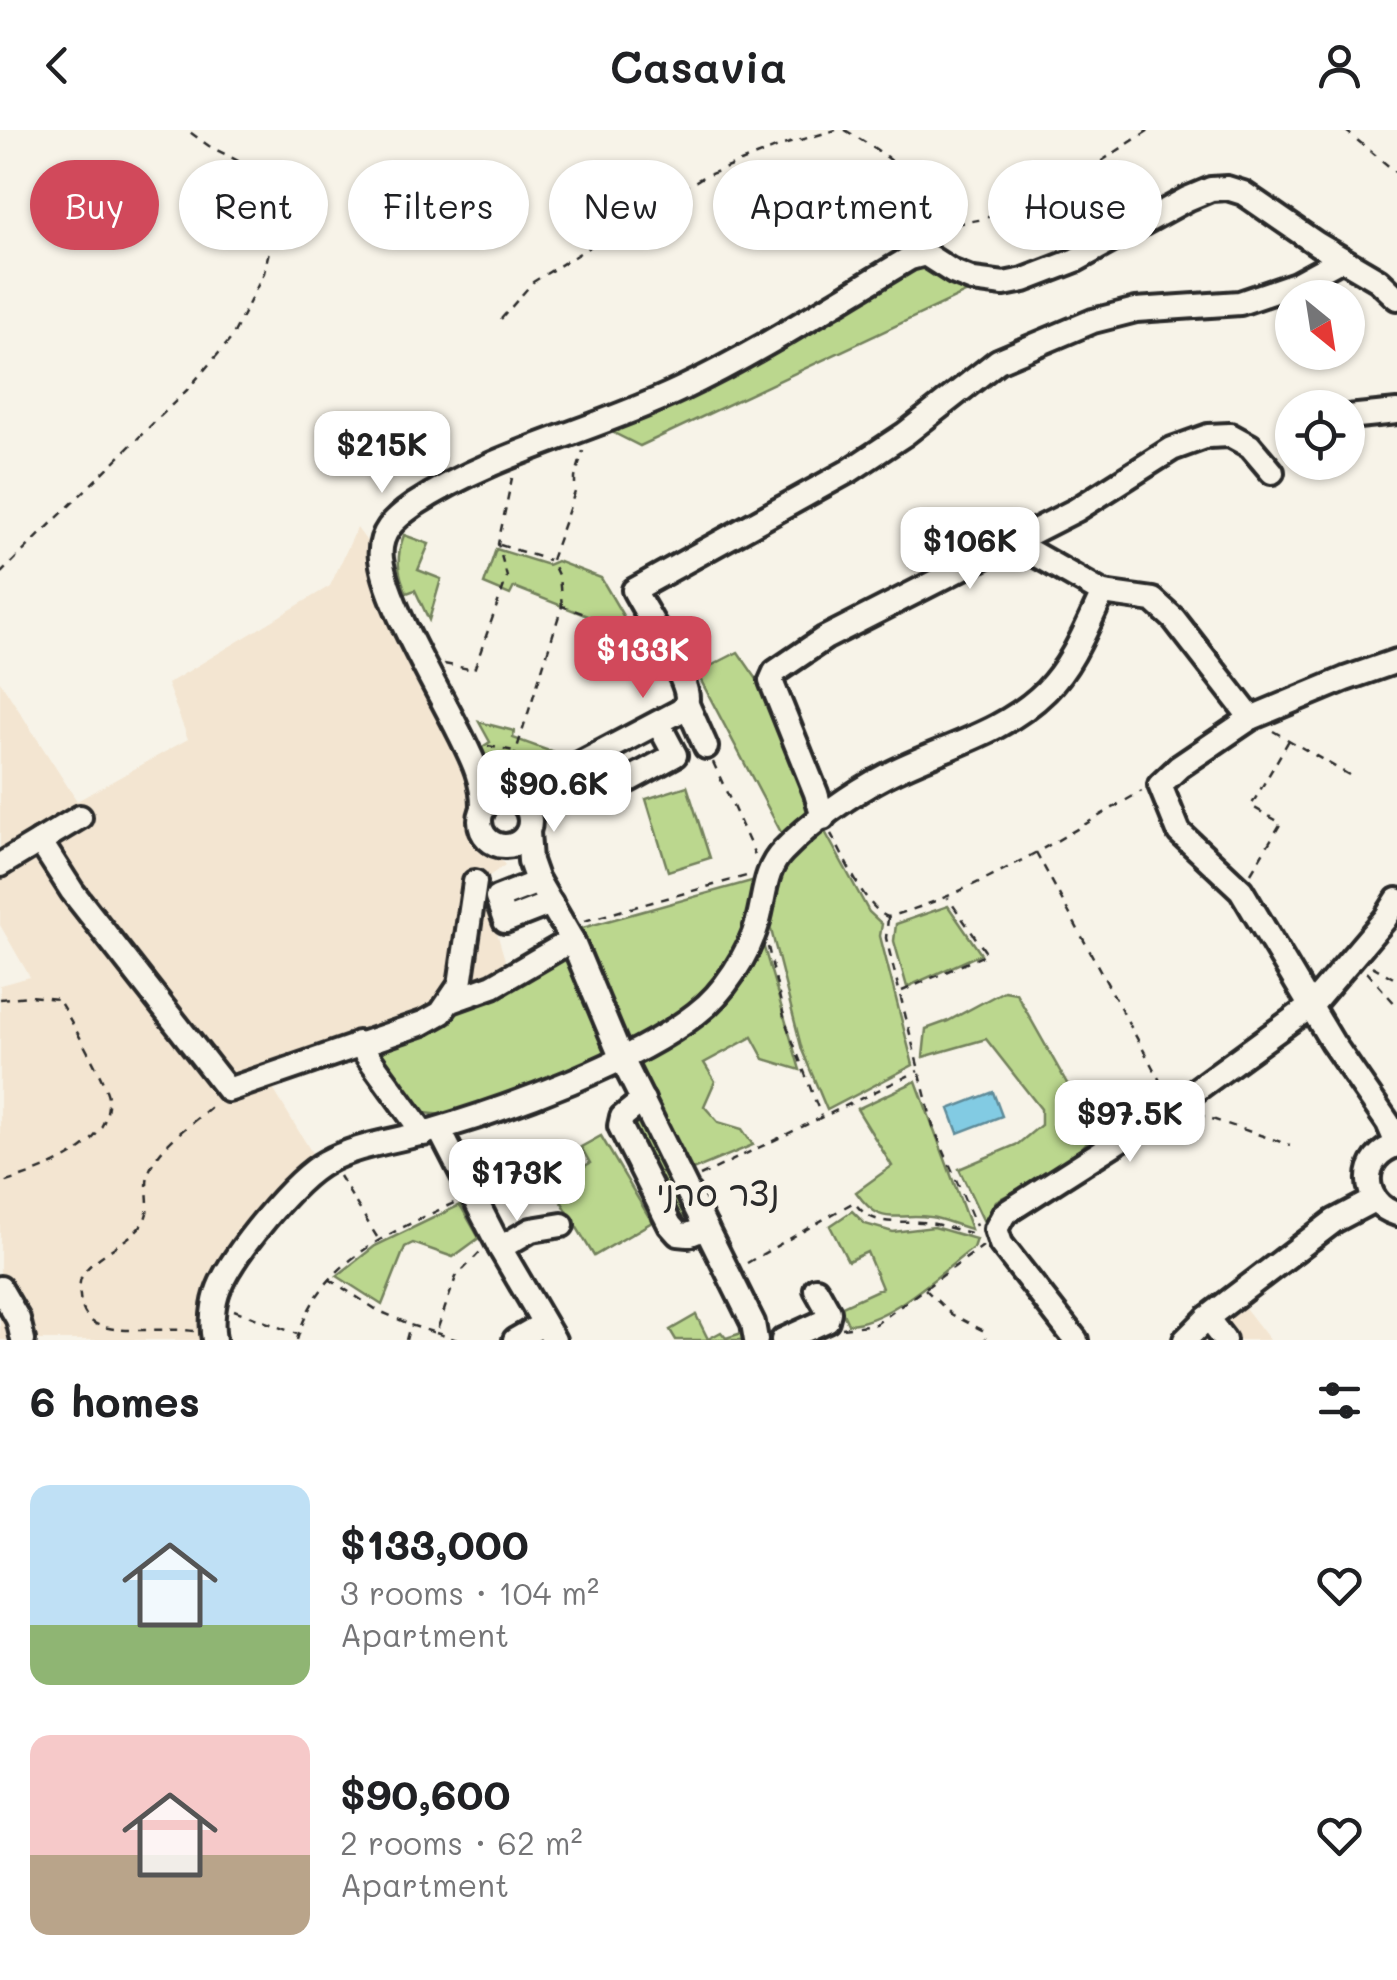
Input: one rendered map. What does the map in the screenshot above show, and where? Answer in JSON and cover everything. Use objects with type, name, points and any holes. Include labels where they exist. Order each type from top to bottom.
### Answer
[{"type":"street","points":[[537,880],[482,830],[484,796],[477,768],[385,580],[381,540],[386,528],[416,504],[506,459],[678,391],[910,258],[926,254],[973,280],[1004,284],[1024,280],[1076,260],[1211,189],[1244,193],[1378,280],[1397,298]]},
{"type":"street","points":[[706,746],[686,702],[679,675],[638,598],[850,471],[905,434],[998,361],[1093,321],[1136,310],[1240,303],[1296,284],[1342,259]]},
{"type":"street","points":[[1365,415],[1397,412]]},
{"type":"street","points":[[822,818],[816,793],[771,681],[775,672],[824,638],[1076,510],[1172,449],[1208,436],[1230,435],[1250,446],[1272,472]]},
{"type":"street","points":[[1014,543],[1103,593],[1142,596],[1162,607],[1251,718]]},
{"type":"street","points":[[211,1338],[215,1303],[228,1271],[297,1185],[328,1160],[431,1131],[557,1087],[654,1041],[698,1014],[718,993],[750,944],[767,870],[782,851],[822,818],[885,776],[988,731],[1032,703],[1062,672],[1103,593]]},
{"type":"street","points":[[1397,662],[1345,678],[1251,718],[1164,778],[1160,785],[1180,832],[1242,890],[1388,1123],[1397,1145],[1382,1151],[1370,1168],[1368,1179],[1374,1200],[1382,1209],[1397,1214]]},
{"type":"street","points":[[483,810],[491,800],[549,780],[680,712],[686,702]]},
{"type":"street","points":[[629,780],[675,756],[658,723]]},
{"type":"street","points":[[477,768],[522,802],[529,824],[530,861],[537,880],[568,933],[621,1057],[753,1322],[756,1340]]},
{"type":"street","points":[[500,845],[516,843],[529,824],[538,791],[549,780]]},
{"type":"street","points":[[0,865],[80,817]]},
{"type":"street","points":[[40,841],[72,891],[228,1090],[423,1023],[441,1012],[460,985],[474,882]]},
{"type":"street","points":[[537,880],[496,898],[505,921],[550,903]]},
{"type":"street","points":[[1076,1340],[1001,1244],[996,1229],[1004,1214],[1173,1106],[1312,1006],[1397,900]]},
{"type":"street","points":[[450,1001],[493,986],[568,933]]},
{"type":"street","points":[[358,1043],[431,1131],[548,1332],[515,1340]]},
{"type":"street","points":[[642,1100],[622,1117],[620,1126],[670,1226],[678,1234],[688,1235],[706,1228]]},
{"type":"street","points":[[1186,1340],[1207,1318],[1334,1221],[1374,1200]]},
{"type":"street","points":[[498,1245],[531,1230],[562,1225]]},
{"type":"street","points":[[0,1288],[18,1319],[23,1340]]},
{"type":"street","points":[[783,1340],[827,1320],[828,1312],[816,1289]]},
{"type":"street","points":[[1207,1318],[1224,1340]]},
{"type":"path","points":[[0,574],[187,390],[232,340],[264,273],[274,229],[262,186],[248,166],[208,146],[187,130]]},
{"type":"path","points":[[501,319],[533,282],[701,178],[783,145],[836,130]]},
{"type":"path","points":[[844,130],[894,160]]},
{"type":"path","points":[[968,222],[1062,187],[1148,130]]},
{"type":"path","points":[[1345,130],[1397,173]]},
{"type":"path","points":[[932,250],[936,262]]},
{"type":"path","points":[[513,795],[512,764],[562,606],[551,560],[575,492],[584,446],[576,432]]},
{"type":"path","points":[[423,660],[474,670],[508,577],[498,544],[513,482],[506,459]]},
{"type":"path","points":[[498,544],[551,560]]},
{"type":"path","points":[[562,606],[616,625],[638,598]]},
{"type":"path","points":[[1251,718],[1349,775]]},
{"type":"path","points":[[1242,890],[1280,823],[1250,806],[1288,740]]},
{"type":"path","points":[[464,742],[516,751]]},
{"type":"path","points":[[568,933],[767,870],[706,746]]},
{"type":"path","points":[[822,818],[868,900],[879,914],[888,917],[948,898],[1164,778]]},
{"type":"path","points":[[1036,852],[1173,1106],[1290,1144]]},
{"type":"path","points":[[900,992],[987,954],[948,898]]},
{"type":"path","points":[[843,1340],[838,1328],[876,1324],[984,1246],[933,1126],[886,938],[888,917]]},
{"type":"path","points":[[768,946],[785,1021],[821,1117]]},
{"type":"path","points":[[1353,956],[1397,980]]},
{"type":"path","points":[[1353,956],[1397,1006]]},
{"type":"path","points":[[0,999],[58,999],[108,1096],[101,1128],[80,1150],[52,1167],[0,1184]]},
{"type":"path","points":[[684,1184],[919,1070]]},
{"type":"path","points":[[211,1338],[174,1328],[100,1326],[86,1317],[79,1284],[83,1272],[134,1234],[145,1220],[149,1205],[145,1187],[158,1156],[228,1090]]},
{"type":"path","points":[[328,1160],[378,1239]]},
{"type":"path","points":[[215,1303],[298,1337],[308,1309],[328,1279],[378,1239],[471,1195]]},
{"type":"path","points":[[728,1274],[854,1202],[869,1218],[883,1222],[924,1221],[958,1232],[980,1234]]},
{"type":"path","points":[[436,1332],[456,1277],[478,1252],[498,1245]]},
{"type":"path","points":[[328,1279],[377,1310],[458,1340]]},
{"type":"path","points":[[926,1288],[951,1314],[984,1331],[986,1340]]},
{"type":"path","points":[[406,1340],[410,1325]]},
{"type":"shaded area","points":[[357,528],[368,543],[378,583],[471,785],[476,800],[473,816],[477,832],[505,865],[482,881],[507,967],[393,1036],[272,1087],[312,1153],[251,1221],[207,1340],[0,1340],[0,985],[30,977],[0,925],[0,681],[77,801],[188,739],[167,684],[330,586]]},
{"type":"shaded area","points":[[1239,1300],[1270,1340],[1197,1340]]},
{"type":"green space","points":[[918,265],[943,271],[974,289],[640,446],[608,430]]},
{"type":"green space","points":[[404,535],[429,544],[418,570],[441,579],[429,620],[415,590],[407,593],[401,578],[399,557]]},
{"type":"green space","points":[[496,549],[548,565],[557,561],[601,578],[643,650],[616,642],[618,628],[514,587],[510,595],[484,584]]},
{"type":"green space","points":[[738,652],[763,688],[816,815],[784,838],[697,673]]},
{"type":"green space","points":[[479,722],[514,731],[513,738],[552,752],[531,764],[535,772],[508,780],[479,749],[490,742]]},
{"type":"green space","points":[[687,786],[710,858],[668,871],[646,799]]},
{"type":"green space","points":[[823,828],[869,912],[882,924],[880,936],[913,1065],[827,1110],[802,1050],[767,914],[784,861]]},
{"type":"green space","points":[[755,880],[737,950],[706,996],[625,1047],[582,928]]},
{"type":"green space","points":[[948,906],[981,954],[907,987],[894,941],[896,924]]},
{"type":"green space","points":[[760,934],[800,1070],[764,1059],[752,1037],[704,1063],[715,1081],[704,1106],[718,1122],[742,1129],[753,1145],[688,1172],[635,1058],[699,1020]]},
{"type":"green space","points":[[563,951],[609,1053],[452,1116],[425,1113],[372,1058],[451,1006]]},
{"type":"green space","points":[[1004,991],[1016,993],[1095,1133],[1080,1150],[1044,1176],[996,1201],[984,1222],[959,1169],[1018,1144],[1041,1125],[1041,1109],[986,1039],[923,1057],[926,1029]]},
{"type":"green space","points":[[916,1081],[971,1229],[930,1217],[882,1215],[856,1192],[892,1166],[857,1109]]},
{"type":"green space","points":[[639,1121],[687,1218],[674,1214],[630,1133],[632,1122]]},
{"type":"green space","points":[[601,1136],[652,1222],[594,1256],[558,1196],[575,1186],[569,1175],[590,1163],[581,1147]]},
{"type":"green space","points":[[460,1205],[479,1238],[453,1257],[413,1243],[405,1247],[382,1305],[337,1276],[375,1246]]},
{"type":"green space","points":[[852,1211],[865,1224],[893,1232],[934,1227],[976,1239],[973,1248],[897,1306],[848,1324],[840,1307],[882,1288],[867,1252],[848,1261],[830,1226]]},
{"type":"green space","points":[[696,1315],[708,1339],[721,1332],[726,1338],[745,1332],[746,1340],[676,1340],[670,1330]]},
{"type":"water","points":[[993,1092],[1002,1116],[958,1133],[949,1109]]},
{"type":"district","name":"נצר סרני","points":[[718,1194]]}]
